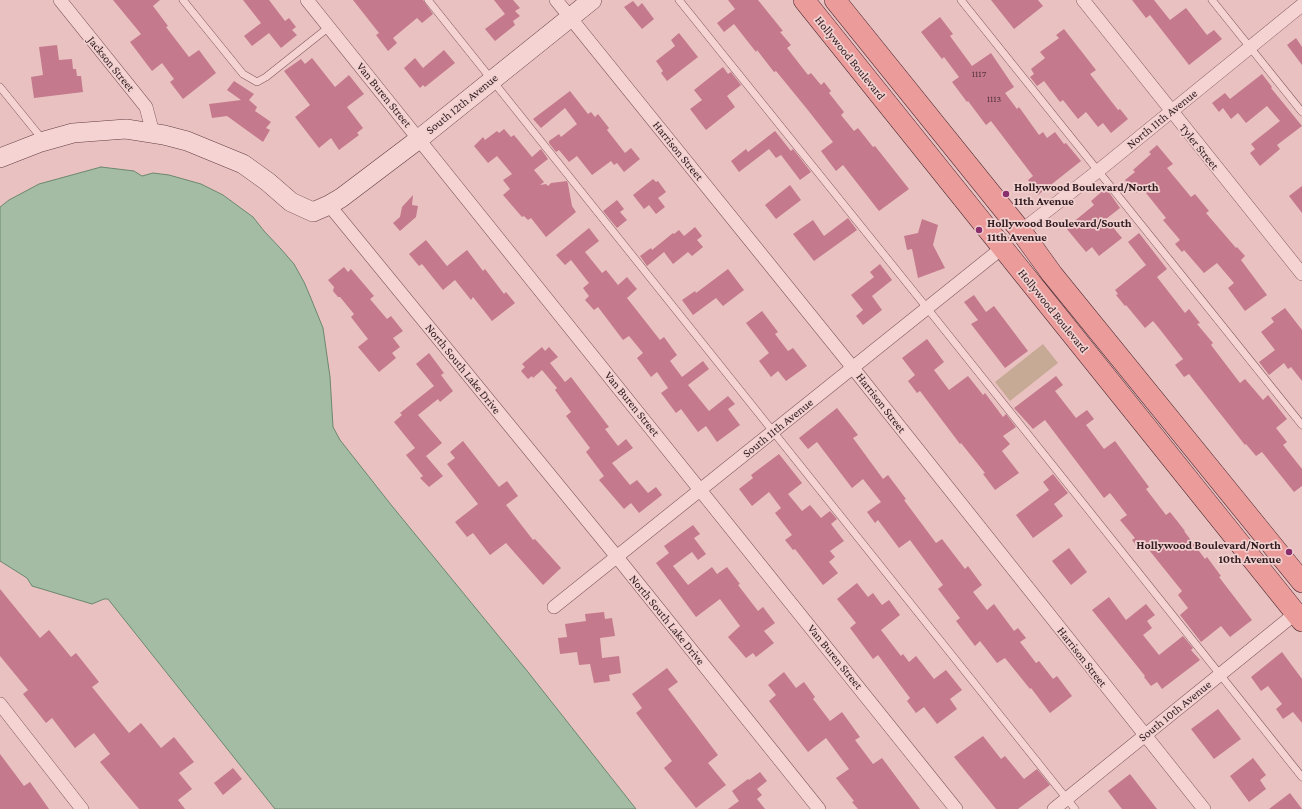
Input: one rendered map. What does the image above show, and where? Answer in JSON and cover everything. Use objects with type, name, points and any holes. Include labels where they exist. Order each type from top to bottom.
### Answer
[{"type":"main road","name":"Hollywood Boulevard","points":[[804,0],[1299,617]]},
{"type":"main road","name":"Hollywood Boulevard","points":[[836,0],[1021,231],[1052,274],[1302,582]]},
{"type":"main road","points":[[954,187],[994,218],[1021,231]]},
{"type":"main road","points":[[1002,248],[1022,256],[1052,274]]},
{"type":"street","name":"Jackson Street","points":[[60,0],[146,107],[153,133]]},
{"type":"street","name":"Van Buren Street","points":[[307,0],[956,809]]},
{"type":"street","name":"Harrison Street","points":[[556,0],[853,368],[1204,809]]},
{"type":"street","name":"South 12th Avenue","points":[[329,205],[341,198],[419,139],[592,0]]},
{"type":"street","name":"Tyler Street","points":[[1083,0],[1302,274]]},
{"type":"street","name":"North 11th Avenue","points":[[1021,231],[1098,171],[1302,5]]},
{"type":"street","points":[[0,158],[44,141],[73,133],[95,130],[126,129],[153,133],[187,141],[243,164],[268,182],[291,202],[313,212],[329,205]]},
{"type":"street","name":"North South Lake Drive","points":[[329,205],[617,557],[819,809]]},
{"type":"street","name":"South 11th Avenue","points":[[554,607],[1002,248]]},
{"type":"street","name":"South 10th Avenue","points":[[1054,809],[1220,675],[1299,617]]},
{"type":"street","points":[[0,704],[82,809]]},
{"type":"lane","points":[[183,0],[243,74],[257,82],[266,77],[329,27]]},
{"type":"lane","points":[[428,0],[1075,809]]},
{"type":"lane","points":[[679,0],[1302,777]]},
{"type":"lane","points":[[961,0],[1302,425]]},
{"type":"lane","points":[[1212,0],[1302,112]]},
{"type":"lane","points":[[0,87],[44,141]]},
{"type":"shaded area","points":[[101,167],[134,171],[142,176],[153,173],[169,175],[201,184],[223,195],[253,217],[294,264],[304,282],[323,328],[330,377],[333,427],[340,440],[528,672],[636,809],[275,809],[108,599],[92,604],[32,586],[27,578],[0,561],[0,207],[9,200],[39,184]]},
{"type":"shaded area","points":[[1043,344],[1058,363],[1010,401],[995,382]]},
{"type":"building","points":[[113,0],[160,0],[153,6],[168,26],[166,27],[189,57],[199,50],[216,73],[183,99],[170,82],[174,79],[162,63],[152,71],[130,42],[141,34]]},
{"type":"building","points":[[243,0],[269,0],[285,21],[289,18],[296,27],[292,30],[297,35],[281,48],[269,33],[252,46],[244,36],[261,23]]},
{"type":"building","points":[[353,0],[423,0],[433,14],[422,23],[417,18],[393,38],[397,43],[388,51],[376,35],[379,33]]},
{"type":"building","points":[[494,0],[513,0],[520,8],[515,11],[520,16],[513,21],[515,25],[495,41],[485,29],[505,14]]},
{"type":"building","points":[[728,0],[758,0],[783,31],[780,32],[791,45],[787,48],[808,75],[811,73],[821,85],[824,82],[831,91],[829,93],[844,112],[841,115],[854,131],[858,128],[873,147],[875,146],[909,189],[879,211],[843,165],[836,171],[821,151],[833,142],[807,109],[776,71],[774,72],[757,50],[756,52],[734,24],[724,32],[717,23],[735,9]]},
{"type":"building","points":[[991,0],[1038,0],[1043,6],[1014,29]]},
{"type":"building","points":[[1132,0],[1154,0],[1170,20],[1186,8],[1207,35],[1214,30],[1222,39],[1189,65],[1150,15],[1146,18]]},
{"type":"building","points":[[633,1],[638,7],[642,3],[654,19],[642,29],[624,7]]},
{"type":"building","points":[[940,17],[953,34],[950,36],[972,66],[991,53],[1014,87],[1005,93],[1017,109],[1019,107],[1039,135],[1043,132],[1047,138],[1055,132],[1064,144],[1066,143],[1081,161],[1038,195],[1028,180],[1033,176],[991,121],[986,125],[968,101],[967,102],[952,82],[959,77],[944,57],[942,59],[921,32]]},
{"type":"building","points":[[1064,29],[1096,70],[1090,74],[1118,110],[1120,109],[1128,119],[1111,133],[1103,123],[1098,127],[1086,112],[1078,119],[1063,100],[1060,102],[1044,81],[1037,86],[1030,77],[1034,74],[1031,69],[1045,58],[1040,52],[1059,38],[1056,35]]},
{"type":"building","points":[[679,33],[698,57],[667,81],[661,73],[663,71],[656,61],[675,46],[671,40]]},
{"type":"building","points":[[1296,38],[1302,47],[1302,65],[1287,45]]},
{"type":"building","points":[[57,45],[59,60],[72,59],[73,69],[76,69],[77,76],[81,76],[83,92],[34,98],[31,77],[43,75],[39,47]]},
{"type":"building","points":[[444,50],[455,63],[425,87],[423,85],[420,88],[404,68],[415,58],[423,68]]},
{"type":"building","points":[[312,58],[335,87],[349,75],[364,94],[347,107],[363,128],[357,133],[359,135],[339,150],[331,138],[319,148],[295,117],[310,105],[284,71],[301,59],[305,64]]},
{"type":"building","points":[[723,67],[728,74],[731,72],[741,85],[727,96],[735,107],[706,130],[690,109],[702,100],[694,90]]},
{"type":"building","points":[[1262,74],[1272,87],[1271,88],[1302,126],[1277,145],[1280,149],[1260,166],[1250,153],[1255,149],[1251,144],[1280,121],[1267,106],[1246,123],[1238,113],[1231,119],[1223,108],[1219,112],[1212,103],[1225,93],[1230,99]]},
{"type":"building","points":[[234,81],[254,94],[249,100],[257,107],[255,111],[271,122],[266,128],[270,130],[263,142],[227,116],[212,118],[209,104],[241,100],[227,90]]},
{"type":"building","points":[[570,91],[588,114],[591,112],[595,117],[598,114],[609,128],[607,130],[625,153],[631,148],[640,159],[624,172],[617,163],[614,165],[611,161],[592,175],[577,156],[569,162],[559,150],[556,152],[549,141],[559,134],[561,137],[577,124],[565,108],[541,128],[533,119]]},
{"type":"building","points":[[504,129],[511,137],[514,135],[532,157],[541,149],[548,159],[534,170],[544,182],[540,185],[546,184],[548,186],[551,183],[567,181],[572,206],[576,212],[546,237],[531,218],[528,220],[524,216],[522,217],[503,195],[510,189],[503,180],[512,174],[497,156],[488,163],[474,146],[483,137],[485,140],[497,131],[499,133]]},
{"type":"building","points":[[775,131],[791,151],[793,149],[811,172],[800,180],[781,155],[776,158],[769,149],[739,172],[731,161],[746,149],[748,152]]},
{"type":"building","points":[[1157,145],[1173,164],[1167,168],[1191,197],[1195,194],[1209,211],[1206,213],[1236,248],[1237,247],[1245,256],[1241,260],[1267,295],[1245,311],[1228,288],[1234,283],[1217,263],[1204,273],[1184,250],[1182,252],[1175,244],[1180,240],[1163,220],[1166,218],[1142,188],[1136,193],[1125,180],[1135,172],[1133,170],[1151,154],[1149,152]]},
{"type":"building","points":[[653,179],[656,182],[658,181],[666,192],[658,198],[665,207],[656,214],[649,205],[644,209],[633,195]]},
{"type":"building","points":[[790,185],[801,200],[776,219],[765,205]]},
{"type":"building","points":[[1302,186],[1302,213],[1289,196]]},
{"type":"building","points":[[1106,188],[1120,208],[1106,219],[1122,238],[1099,256],[1092,247],[1086,252],[1066,228],[1094,205],[1091,201]]},
{"type":"building","points":[[413,195],[412,205],[418,206],[416,217],[400,231],[393,223],[400,217],[402,207]]},
{"type":"building","points":[[617,200],[624,209],[620,212],[627,220],[617,228],[603,211]]},
{"type":"building","points":[[848,218],[857,230],[814,261],[793,234],[813,220],[824,236]]},
{"type":"building","points":[[922,219],[938,225],[933,245],[945,268],[918,278],[912,249],[907,250],[904,236],[918,233]]},
{"type":"building","points":[[695,227],[702,236],[697,240],[703,247],[692,256],[688,252],[673,264],[664,252],[647,266],[640,256],[651,248],[652,250],[673,233],[674,234],[679,230],[684,236]]},
{"type":"building","points":[[589,228],[599,241],[585,252],[602,273],[606,270],[618,285],[627,277],[637,289],[627,298],[660,340],[664,337],[677,355],[670,361],[682,377],[703,361],[709,369],[688,385],[709,411],[728,396],[735,404],[728,409],[740,425],[717,442],[706,426],[698,432],[681,409],[676,413],[661,393],[668,388],[657,372],[651,377],[637,358],[643,353],[629,336],[623,340],[598,307],[594,310],[585,300],[589,296],[583,288],[589,283],[571,260],[565,265],[556,255]]},
{"type":"building","points":[[1139,233],[1167,269],[1157,277],[1185,313],[1189,309],[1200,323],[1197,324],[1213,343],[1211,345],[1240,383],[1245,379],[1263,400],[1268,395],[1287,419],[1276,428],[1287,442],[1283,445],[1302,469],[1302,486],[1294,492],[1262,452],[1256,456],[1246,444],[1245,445],[1189,374],[1184,377],[1175,365],[1183,359],[1153,321],[1145,328],[1116,295],[1118,294],[1115,290],[1146,265],[1128,242]]},
{"type":"building","points":[[426,240],[447,266],[467,250],[483,271],[485,269],[504,294],[506,292],[515,303],[492,321],[473,297],[471,300],[455,280],[443,290],[422,264],[419,266],[409,254]]},
{"type":"building","points":[[880,264],[892,280],[872,296],[882,310],[863,325],[856,316],[863,310],[851,295],[874,277],[870,272]]},
{"type":"building","points":[[344,267],[348,272],[351,269],[374,296],[370,299],[387,319],[391,316],[403,331],[393,338],[400,347],[392,353],[396,358],[379,372],[358,347],[368,339],[351,317],[354,314],[333,291],[334,287],[328,280]]},
{"type":"building","points":[[728,269],[744,290],[723,306],[716,298],[693,315],[682,300],[695,291],[696,293]]},
{"type":"building","points":[[974,295],[986,312],[994,306],[1028,351],[1005,368],[971,324],[978,320],[964,302]]},
{"type":"building","points":[[1285,308],[1302,330],[1302,381],[1291,367],[1288,369],[1284,363],[1269,375],[1259,362],[1275,350],[1261,332],[1274,322],[1271,318]]},
{"type":"building","points":[[762,311],[778,332],[775,334],[788,351],[793,348],[807,366],[786,381],[778,371],[771,377],[759,361],[769,353],[746,323]]},
{"type":"building","points":[[927,339],[944,362],[934,370],[949,390],[968,376],[983,395],[985,393],[1003,417],[1006,414],[1016,427],[1003,436],[1010,444],[1002,451],[1019,473],[995,490],[983,474],[985,473],[961,443],[960,444],[920,391],[917,393],[908,381],[915,375],[902,358]]},
{"type":"building","points":[[542,347],[545,351],[549,347],[558,357],[550,363],[565,382],[571,377],[609,427],[605,429],[618,446],[626,439],[633,448],[612,463],[630,485],[637,480],[648,493],[656,487],[662,495],[639,513],[631,503],[624,509],[599,480],[604,476],[586,452],[590,448],[566,416],[571,412],[555,390],[557,388],[542,370],[533,378],[532,376],[528,379],[521,371],[525,367],[522,364]]},
{"type":"building","points":[[429,353],[444,373],[441,375],[453,391],[440,402],[438,399],[418,415],[442,443],[426,456],[443,476],[429,487],[420,478],[423,476],[406,455],[415,448],[394,422],[402,415],[400,413],[434,386],[416,364]]},
{"type":"building","points":[[1056,376],[1063,385],[1055,391],[1076,418],[1087,410],[1094,419],[1086,425],[1104,449],[1115,441],[1149,487],[1146,489],[1166,515],[1170,512],[1205,559],[1207,557],[1221,576],[1219,577],[1252,620],[1230,637],[1221,626],[1201,642],[1180,615],[1188,608],[1178,595],[1182,591],[1145,545],[1139,549],[1132,540],[1135,538],[1120,520],[1127,515],[1110,493],[1104,498],[1045,420],[1033,429],[1014,408]]},
{"type":"building","points":[[837,408],[858,435],[853,438],[883,479],[888,475],[906,499],[904,500],[936,543],[942,539],[965,569],[968,566],[982,585],[973,592],[987,610],[994,604],[1014,631],[1018,628],[1026,638],[1020,642],[1036,663],[1039,661],[1053,679],[1057,676],[1072,696],[1050,713],[1005,658],[997,663],[980,641],[975,646],[956,621],[960,618],[938,589],[943,585],[910,540],[899,548],[878,520],[875,523],[867,512],[881,502],[863,479],[852,488],[817,442],[808,449],[799,438]]},
{"type":"building","points":[[463,441],[499,487],[507,481],[518,496],[506,505],[533,540],[535,539],[561,568],[543,585],[506,543],[490,555],[473,533],[467,537],[455,522],[478,504],[447,464],[455,458],[450,452]]},
{"type":"building","points":[[779,454],[802,483],[788,494],[802,511],[810,505],[821,518],[830,511],[837,519],[831,524],[844,541],[830,551],[835,557],[829,562],[838,573],[823,585],[795,549],[793,550],[785,540],[792,535],[775,513],[781,508],[769,492],[752,506],[739,489],[753,478],[751,475]]},
{"type":"building","points":[[1053,474],[1068,493],[1054,504],[1063,516],[1033,538],[1016,515],[1049,490],[1043,482]]},
{"type":"building","points":[[693,525],[700,534],[694,538],[706,554],[698,560],[692,552],[673,566],[688,585],[712,567],[717,574],[727,567],[740,584],[738,585],[758,611],[763,607],[775,623],[764,631],[774,643],[756,657],[753,653],[746,658],[728,637],[740,626],[720,599],[696,617],[656,563],[669,553],[664,546]]},
{"type":"building","points":[[1069,548],[1087,572],[1071,585],[1052,561]]},
{"type":"building","points":[[857,583],[868,597],[873,593],[882,605],[889,600],[900,615],[881,630],[901,656],[903,654],[909,662],[916,656],[934,679],[946,670],[962,690],[950,699],[957,709],[937,724],[924,707],[916,713],[907,701],[910,698],[878,655],[873,659],[850,628],[856,623],[837,599]]},
{"type":"building","points":[[0,589],[40,638],[49,630],[71,657],[76,653],[99,682],[92,687],[129,733],[141,723],[161,748],[174,737],[194,762],[179,773],[192,789],[178,800],[185,809],[139,809],[100,762],[110,754],[94,733],[75,748],[52,718],[46,723],[23,694],[28,690],[0,656]]},
{"type":"building","points":[[1109,597],[1126,620],[1146,604],[1155,615],[1147,621],[1152,628],[1143,635],[1159,655],[1183,636],[1193,648],[1191,650],[1200,660],[1162,689],[1157,682],[1151,686],[1144,677],[1145,676],[1092,610]]},
{"type":"building","points":[[604,612],[605,619],[612,618],[615,636],[600,638],[602,658],[619,656],[621,673],[609,675],[610,681],[594,683],[590,664],[579,665],[577,652],[560,654],[558,638],[567,637],[565,624],[586,621],[585,614]]},
{"type":"building","points":[[1282,652],[1302,679],[1302,723],[1293,712],[1283,719],[1276,709],[1282,704],[1268,686],[1261,691],[1251,677]]},
{"type":"building","points":[[667,668],[678,682],[668,689],[718,755],[708,763],[726,785],[696,808],[664,768],[672,761],[636,713],[642,708],[632,694]]},
{"type":"building","points":[[784,672],[796,688],[804,682],[815,697],[813,699],[830,721],[842,712],[860,737],[855,740],[873,764],[882,758],[920,809],[858,809],[852,802],[854,801],[836,778],[849,769],[826,738],[808,752],[769,701],[776,695],[768,685]]},
{"type":"building","points":[[1218,709],[1241,739],[1214,759],[1191,729]]},
{"type":"building","points":[[983,736],[1001,759],[1005,756],[1024,779],[1037,769],[1050,785],[1018,809],[996,809],[954,757]]},
{"type":"building","points":[[0,754],[24,786],[30,782],[49,809],[0,809]]},
{"type":"building","points":[[1253,758],[1266,775],[1260,780],[1266,789],[1249,802],[1230,776]]},
{"type":"building","points":[[233,768],[242,779],[223,795],[214,783]]},
{"type":"building","points":[[760,772],[767,781],[757,789],[762,795],[757,799],[765,809],[728,809],[739,801],[732,791]]},
{"type":"building","points":[[1130,774],[1157,809],[1122,809],[1108,791]]},
{"type":"building","points":[[1290,793],[1302,809],[1269,809]]},
{"type":"place","name":"Hollywood Boulevard/North 11th Avenue","points":[[1006,194]]},
{"type":"place","name":"Hollywood Boulevard/South 11th Avenue","points":[[979,230]]},
{"type":"place","name":"Hollywood Boulevard/North 10th Avenue","points":[[1289,552]]}]
